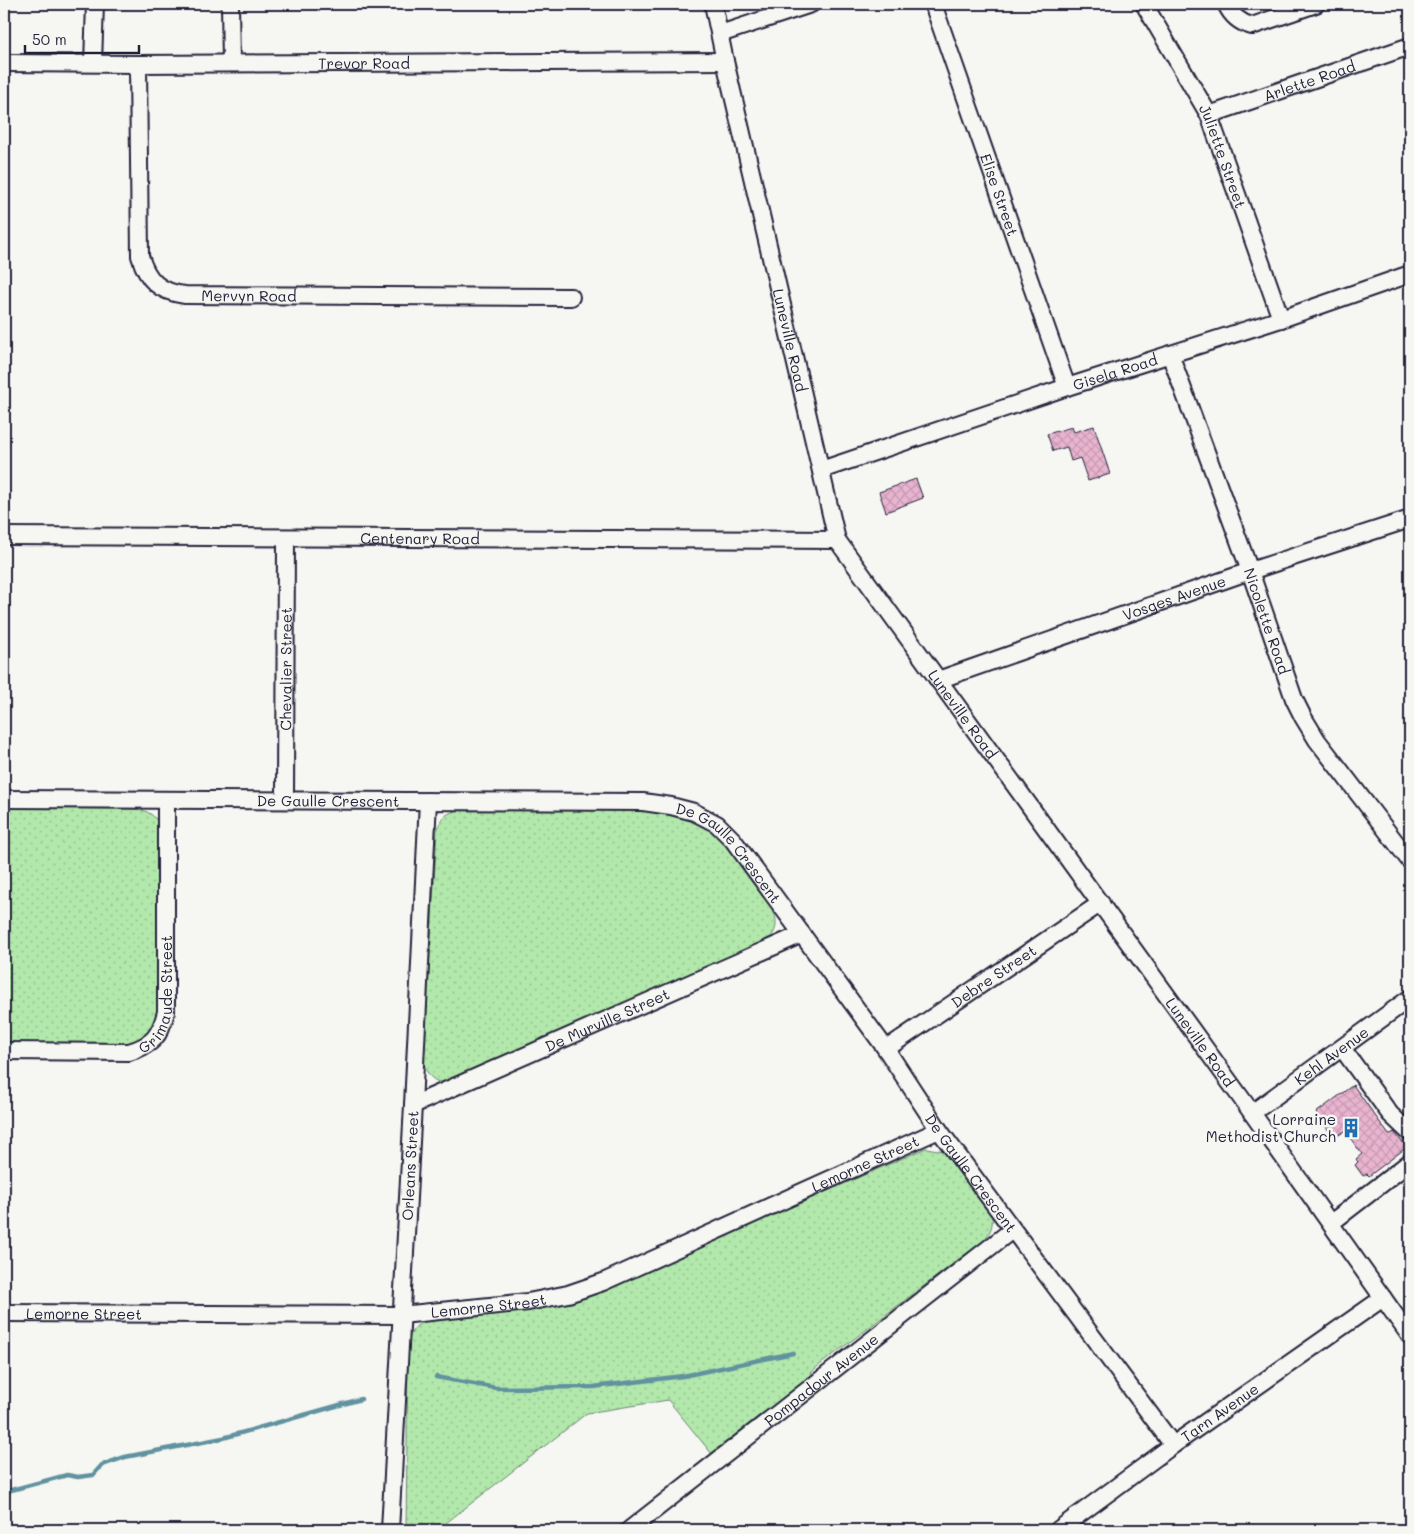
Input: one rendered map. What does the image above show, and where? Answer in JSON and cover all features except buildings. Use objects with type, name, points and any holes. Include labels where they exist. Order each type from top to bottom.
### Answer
[{"type":"street","points":[[93,64],[95,4]]},
{"type":"street","points":[[230,4],[231,63]]},
{"type":"street","name":"Luneville Road","points":[[713,4],[837,540],[1101,903],[1410,1336]]},
{"type":"street","points":[[720,34],[811,4]]},
{"type":"street","name":"Elise Street","points":[[933,4],[1067,387]]},
{"type":"street","points":[[1226,4],[1239,20],[1252,26],[1316,4]]},
{"type":"street","name":"Juliette Street","points":[[1149,5],[1209,115],[1282,319]]},
{"type":"street","name":"Arlette Road","points":[[1209,115],[1410,46]]},
{"type":"street","name":"Trevor Road","points":[[4,63],[725,61]]},
{"type":"street","name":"Mervyn Road","points":[[138,64],[140,256],[144,268],[160,288],[172,294],[185,295],[571,297]]},
{"type":"street","name":"Gisela Road","points":[[821,470],[1067,387],[1282,319],[1410,274]]},
{"type":"street","name":"Nicolette Road","points":[[1170,354],[1250,571],[1294,699],[1317,740],[1404,839],[1410,861]]},
{"type":"street","name":"Vosges Avenue","points":[[938,680],[1250,571],[1410,519]]},
{"type":"street","name":"Centenary Road","points":[[4,536],[837,540]]},
{"type":"street","name":"Chevalier Street","points":[[285,800],[286,538]]},
{"type":"street","name":"De Gaulle Crescent","points":[[4,799],[643,802],[694,812],[717,824],[733,840],[802,934],[886,1049],[939,1130],[1173,1446]]},
{"type":"street","name":"Grimaude Street","points":[[4,1051],[129,1052],[144,1048],[162,1028],[166,1012],[166,800]]},
{"type":"street","name":"Orleans Street","points":[[390,1530],[428,801]]},
{"type":"street","name":"Debre Street","points":[[886,1049],[1101,903]]},
{"type":"street","name":"De Murville Street","points":[[413,1105],[802,934]]},
{"type":"street","name":"Kehl Avenue","points":[[1252,1113],[1410,998]]},
{"type":"street","points":[[1342,1048],[1390,1114],[1410,1133]]},
{"type":"street","name":"Lemorne Street","points":[[4,1313],[401,1315],[528,1302],[568,1294],[603,1282],[939,1130]]},
{"type":"street","points":[[1331,1223],[1410,1162]]},
{"type":"street","name":"Pompadour Avenue","points":[[629,1530],[1012,1230]]},
{"type":"street","name":"Tarn Avenue","points":[[1058,1530],[1173,1446],[1383,1298]]},
{"type":"green space","points":[[4,808],[137,809],[145,811],[157,820],[161,828],[159,1016],[149,1033],[143,1038],[123,1044],[4,1043]]},
{"type":"green space","points":[[526,809],[673,811],[709,827],[727,846],[771,907],[776,921],[775,930],[773,935],[765,942],[445,1083],[437,1081],[431,1077],[424,1064],[437,829],[441,821],[448,814],[455,811]]},
{"type":"green space","points":[[926,1148],[944,1151],[950,1155],[991,1211],[992,1227],[988,1234],[983,1241],[817,1367],[811,1373],[812,1376],[712,1454],[668,1400],[587,1413],[437,1530],[406,1530],[408,1345],[411,1333],[416,1326],[435,1319],[556,1306],[578,1300]]},
{"type":"waterway","points":[[436,1377],[496,1388],[593,1387],[683,1376],[793,1353]]},
{"type":"waterway","points":[[4,1492],[67,1475],[78,1477],[93,1475],[102,1465],[125,1457],[223,1438],[361,1399]]},
{"type":"place","name":"Lorraine Methodist Church","points":[[1351,1128]]}]
